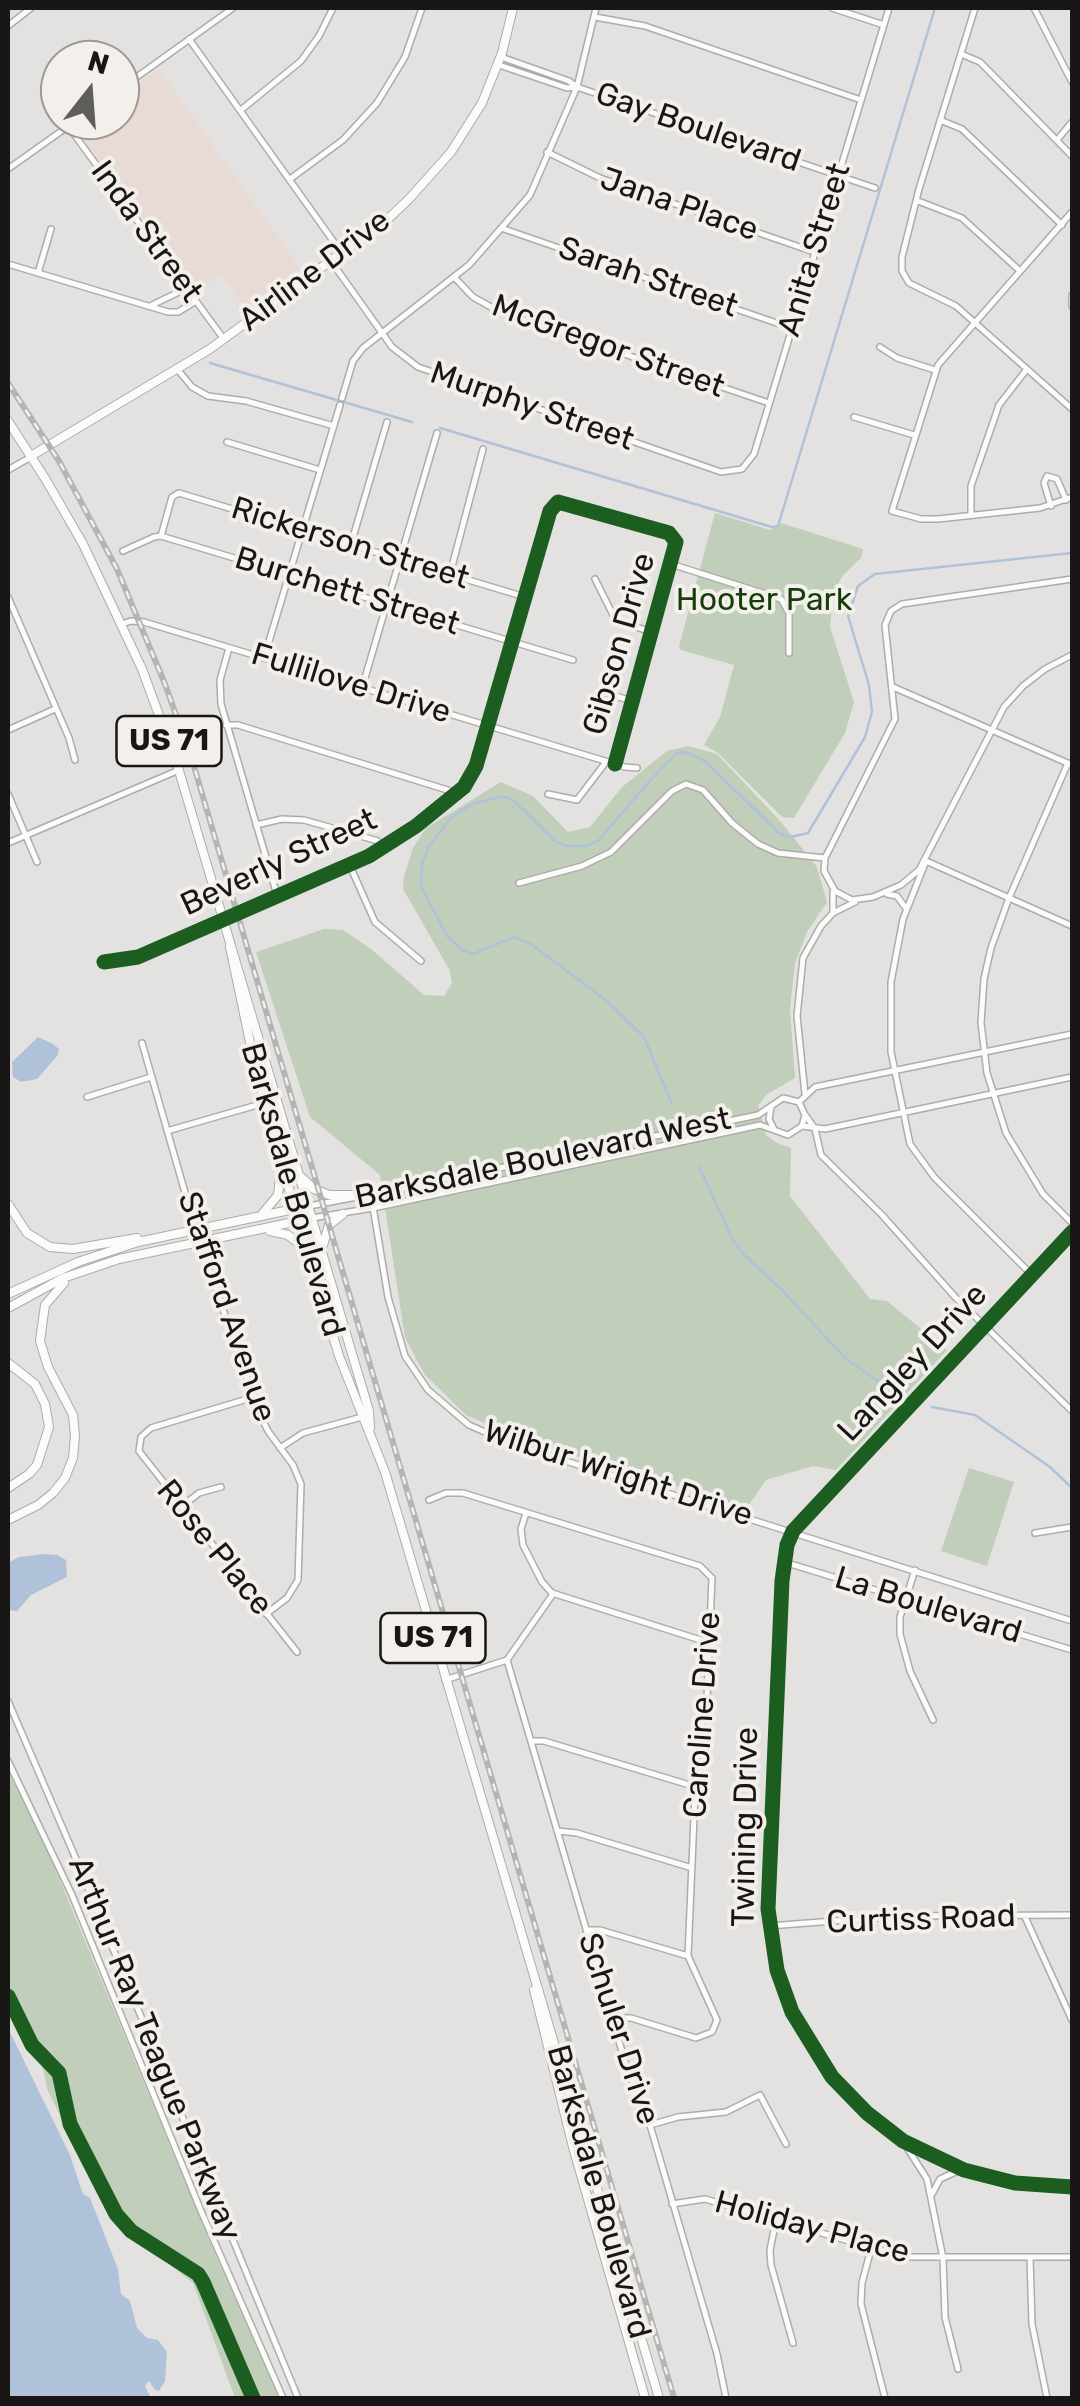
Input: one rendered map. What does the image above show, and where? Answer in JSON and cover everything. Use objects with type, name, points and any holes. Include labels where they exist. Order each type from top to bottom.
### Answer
[{"type":"main road","name":"Airline Drive","points":[[31,456],[178,370],[390,218],[439,168],[472,120],[499,61],[513,8]]},
{"type":"main road","name":"Barksdale Boulevard","points":[[8,421],[74,527],[122,624],[179,770],[230,947],[264,1102],[295,1209],[331,1328],[370,1428],[558,2073],[584,2144],[659,2398]]},
{"type":"main road","name":"Barksdale Boulevard","points":[[230,947],[344,1324],[366,1416]]},
{"type":"main road","points":[[264,1102],[277,1099]]},
{"type":"main road","points":[[253,1218],[278,1195],[280,1158]]},
{"type":"main road","points":[[299,1175],[326,1194],[371,1195]]},
{"type":"main road","points":[[8,1204],[26,1233],[60,1249],[161,1236],[309,1206]]},
{"type":"main road","points":[[323,1254],[326,1231],[343,1214]]},
{"type":"main road","points":[[8,1308],[82,1271],[120,1258],[312,1218]]},
{"type":"main road","points":[[261,1229],[288,1235],[308,1250]]},
{"type":"main road","points":[[8,1294],[94,1256],[161,1236]]},
{"type":"main road","points":[[8,1520],[46,1500],[70,1468],[76,1436],[73,1415],[48,1366],[40,1330],[45,1305],[52,1294],[82,1271]]},
{"type":"main road","points":[[331,1328],[344,1324]]},
{"type":"main road","points":[[8,1363],[35,1384],[45,1404],[49,1427],[37,1464],[8,1488]]},
{"type":"main road","name":"Barksdale Boulevard","points":[[558,2073],[572,2147],[645,2398]]},
{"type":"main road","points":[[572,2147],[584,2144]]},
{"type":"street","points":[[8,26],[30,8]]},
{"type":"street","points":[[140,75],[233,8]]},
{"type":"street","points":[[240,110],[301,61],[333,8]]},
{"type":"street","points":[[290,179],[343,140],[377,103],[405,57],[422,8]]},
{"type":"street","points":[[264,658],[356,357],[456,278],[504,229],[530,195],[576,87],[596,8]]},
{"type":"street","points":[[832,8],[884,25]]},
{"type":"street","name":"Anita Street","points":[[722,472],[742,469],[751,459],[889,8]]},
{"type":"street","points":[[975,8],[902,256],[903,275],[913,286],[950,302],[1072,409]]},
{"type":"street","points":[[1034,8],[1072,82]]},
{"type":"street","points":[[595,17],[645,26],[861,100]]},
{"type":"street","points":[[189,39],[342,252]]},
{"type":"street","points":[[961,54],[980,62],[1072,156]]},
{"type":"street","name":"Gay Boulevard","points":[[499,61],[570,81],[576,87],[875,188]]},
{"type":"street","points":[[940,120],[962,129],[1062,225]]},
{"type":"street","points":[[1057,140],[1072,122]]},
{"type":"street","points":[[8,170],[49,140]]},
{"type":"street","name":"Inda Street","points":[[78,140],[224,339]]},
{"type":"street","name":"Jana Place","points":[[548,152],[593,176],[814,252]]},
{"type":"street","points":[[918,201],[957,215],[1020,271]]},
{"type":"street","points":[[1050,506],[1044,483],[1047,476],[1057,479],[1069,499],[1050,506],[929,519],[892,512],[935,370],[1072,212]]},
{"type":"street","points":[[38,273],[51,229]]},
{"type":"street","name":"Sarah Street","points":[[504,229],[792,328]]},
{"type":"street","name":"Murphy Street","points":[[330,260],[401,356],[428,372],[722,472]]},
{"type":"street","points":[[8,264],[173,312],[196,301]]},
{"type":"street","name":"McGregor Street","points":[[456,278],[473,297],[500,312],[769,403]]},
{"type":"street","points":[[152,305],[186,288]]},
{"type":"street","points":[[1072,295],[1072,306]]},
{"type":"street","points":[[880,346],[897,358],[935,370]]},
{"type":"street","points":[[178,370],[192,387],[208,396],[246,401],[334,426]]},
{"type":"street","points":[[971,515],[972,482],[999,405],[1027,370]]},
{"type":"street","points":[[854,416],[914,435]]},
{"type":"street","points":[[350,544],[387,422]]},
{"type":"street","points":[[362,688],[436,433]]},
{"type":"street","points":[[227,442],[321,470]]},
{"type":"street","points":[[450,574],[483,449]]},
{"type":"street","points":[[8,470],[31,456]]},
{"type":"street","name":"Rickerson Street","points":[[162,536],[174,494],[525,597]]},
{"type":"street","name":"Beverly Street","points":[[104,962],[138,957],[386,848],[458,794],[472,776],[555,503],[566,502],[669,533],[676,539]]},
{"type":"street","points":[[123,551],[162,536]]},
{"type":"street","name":"Burchett Street","points":[[162,536],[573,660]]},
{"type":"street","name":"Gibson Drive","points":[[615,764],[676,539]]},
{"type":"street","points":[[672,564],[780,598],[789,613],[789,653]]},
{"type":"street","points":[[595,579],[615,619],[652,633]]},
{"type":"street","points":[[833,913],[824,858],[891,731],[896,714],[885,625],[888,615],[897,606],[1072,579]]},
{"type":"street","points":[[8,597],[75,760]]},
{"type":"street","name":"Fullilove Drive","points":[[122,624],[140,621],[606,762],[637,768]]},
{"type":"street","points":[[229,648],[219,691],[277,895]]},
{"type":"street","points":[[1032,1274],[922,1164],[910,1144],[894,1071],[889,1025],[891,982],[905,912],[991,730],[1022,686],[1072,655]]},
{"type":"street","points":[[894,687],[1070,764],[1009,898],[991,948],[981,1022],[992,1094],[1006,1133],[1028,1173],[1072,1223]]},
{"type":"street","points":[[602,692],[633,701]]},
{"type":"street","points":[[8,730],[56,708]]},
{"type":"street","points":[[226,725],[238,724],[458,794]]},
{"type":"street","points":[[548,794],[578,800],[606,762]]},
{"type":"street","points":[[8,843],[179,770]]},
{"type":"street","points":[[519,883],[582,866],[612,852],[672,791],[686,784],[703,790],[732,823],[758,844],[778,852],[824,858]]},
{"type":"street","points":[[8,794],[37,862]]},
{"type":"street","points":[[256,825],[298,819],[373,839],[386,848]]},
{"type":"street","points":[[805,1094],[798,1041],[798,980],[810,940],[833,913],[909,880],[926,861]]},
{"type":"street","points":[[926,861],[1072,926]]},
{"type":"street","points":[[350,865],[375,922],[421,961]]},
{"type":"street","points":[[830,886],[843,897],[858,900]]},
{"type":"street","points":[[880,895],[897,896],[905,912]]},
{"type":"street","points":[[799,1102],[815,1088],[1072,1034]]},
{"type":"street","name":"Stafford Avenue","points":[[142,1043],[199,1242],[254,1398],[265,1426],[294,1465],[301,1484],[300,1568],[292,1593],[266,1614]]},
{"type":"street","points":[[86,1096],[152,1076]]},
{"type":"street","points":[[802,1126],[815,1130],[1072,1076]]},
{"type":"street","points":[[776,1131],[768,1118],[774,1104],[788,1098],[799,1102],[815,1130],[821,1154],[1072,1411]]},
{"type":"street","points":[[167,1131],[264,1102]]},
{"type":"street","name":"Barksdale Boulevard West","points":[[309,1206],[758,1114],[774,1104]]},
{"type":"street","points":[[312,1218],[760,1125],[788,1134],[802,1126],[805,1114]]},
{"type":"street","name":"Wilbur Wright Drive","points":[[371,1195],[388,1297],[405,1356],[428,1390],[458,1418],[512,1444],[1072,1621]]},
{"type":"street","name":"Langley Drive","points":[[793,1531],[1072,1232]]},
{"type":"street","name":"Rose Place","points":[[254,1398],[151,1428],[140,1441],[142,1458],[296,1652]]},
{"type":"street","points":[[280,1448],[303,1434],[366,1416]]},
{"type":"street","points":[[180,1506],[199,1493],[220,1488]]},
{"type":"street","name":"Caroline Drive","points":[[430,1500],[458,1492],[704,1568],[712,1583],[688,1956],[714,2010],[715,2026],[706,2036],[696,2038],[631,2018],[613,2018]]},
{"type":"street","points":[[526,1513],[523,1545],[542,1582],[554,1594],[710,1642]]},
{"type":"street","points":[[1035,1533],[1072,1528]]},
{"type":"street","name":"Twining Drive","points":[[793,1531],[784,1562],[768,1873],[769,1926],[784,1989],[807,2040],[845,2092],[931,2163],[1016,2184],[1072,2187]]},
{"type":"street","name":"La Boulevard","points":[[784,1562],[1072,1650]]},
{"type":"street","points":[[915,1570],[900,1617],[901,1643],[933,1720]]},
{"type":"street","points":[[446,1680],[507,1660],[554,1594]]},
{"type":"street","name":"Schuler Drive","points":[[507,1660],[626,2065],[650,2125],[720,2364],[726,2398]]},
{"type":"street","name":"Arthur Ray Teague Parkway","points":[[8,1701],[80,1866],[298,2398]]},
{"type":"street","points":[[531,1741],[544,1741],[696,1787]]},
{"type":"street","name":"Arthur Ray Teague Parkway","points":[[8,1761],[72,1895],[201,2211],[283,2398]]},
{"type":"street","points":[[558,1831],[577,1833],[692,1868]]},
{"type":"street","name":"Curtiss Road","points":[[769,1926],[898,1916],[1072,1915]]},
{"type":"street","points":[[1025,1917],[1072,2020]]},
{"type":"street","points":[[586,1930],[595,1928],[688,1956]]},
{"type":"street","points":[[650,2125],[678,2117],[726,2112],[760,2095],[786,2144]]},
{"type":"street","points":[[902,2141],[927,2178],[943,2258],[945,2317],[958,2369]]},
{"type":"street","points":[[927,2178],[931,2163]]},
{"type":"street","points":[[931,2196],[940,2179],[964,2170]]},
{"type":"street","name":"Holiday Place","points":[[672,2204],[706,2199],[904,2258],[1072,2256]]},
{"type":"street","points":[[776,2220],[770,2257],[792,2344]]},
{"type":"street","points":[[871,2250],[861,2304],[885,2398]]},
{"type":"street","points":[[1030,2257],[1032,2324],[1047,2398]]},
{"type":"shaded area","points":[[159,69],[299,267],[246,308],[221,274],[197,290],[85,140],[140,140],[140,82]]},
{"type":"green space","name":"Hooter Park","points":[[715,513],[770,530],[781,523],[863,549],[861,558],[843,575],[834,591],[830,627],[854,702],[845,733],[794,818],[782,817],[718,753],[704,745],[720,717],[734,665],[681,650],[679,646]]},
{"type":"green space","points":[[688,746],[717,754],[782,823],[817,867],[827,902],[807,932],[795,963],[790,1009],[795,1078],[766,1095],[758,1106],[766,1135],[791,1148],[790,1196],[870,1299],[887,1301],[947,1350],[836,1470],[813,1466],[766,1480],[747,1508],[523,1440],[466,1415],[425,1375],[405,1338],[380,1175],[310,1117],[256,952],[324,929],[343,930],[424,995],[444,996],[452,983],[450,971],[403,889],[413,848],[426,828],[501,782],[533,796],[568,832],[590,827],[622,787],[667,751]]},
{"type":"green space","points":[[969,1468],[1014,1482],[987,1566],[941,1551]]},
{"type":"green space","points":[[8,1771],[47,1849],[279,2398],[235,2398],[193,2283],[110,2217],[48,2091],[42,2065],[8,2004]]},
{"type":"water","points":[[38,1037],[59,1049],[58,1055],[37,1079],[21,1082],[13,1077],[12,1062]]},
{"type":"water","points":[[45,1554],[66,1560],[67,1577],[31,1595],[17,1611],[9,1610],[8,1563],[19,1557]]},
{"type":"water","points":[[8,2028],[70,2155],[83,2194],[90,2198],[118,2269],[121,2294],[130,2301],[137,2328],[147,2338],[158,2340],[167,2352],[165,2381],[159,2391],[149,2381],[145,2386],[151,2398],[8,2398]]},
{"type":"waterway","points":[[440,428],[778,526],[935,8]]},
{"type":"waterway","points":[[210,363],[412,422]]},
{"type":"waterway","points":[[672,1104],[644,1037],[607,1001],[531,944],[514,937],[473,954],[447,936],[421,886],[422,864],[429,846],[452,817],[470,805],[502,796],[513,800],[556,842],[585,846],[598,841],[677,753],[685,752],[705,761],[779,833],[790,837],[808,833],[865,737],[872,712],[869,685],[848,616],[858,586],[875,574],[1072,553]]},
{"type":"waterway","points":[[699,1167],[733,1240],[745,1256],[846,1359],[897,1394]]},
{"type":"waterway","points":[[932,1407],[975,1415],[1050,1467],[1072,1488]]},
{"type":"railway","points":[[8,383],[59,461],[117,569],[193,763],[674,2398]]},
{"type":"cycle path","points":[[104,962],[138,957],[369,856],[416,826],[464,787],[476,766],[550,511],[558,502],[669,533],[676,542],[615,764]]},
{"type":"cycle path","points":[[1072,1232],[793,1531],[782,1581],[768,1909],[777,1970],[792,2012],[832,2077],[867,2113],[903,2141],[964,2170],[1015,2183],[1072,2187]]},
{"type":"cycle path","points":[[8,1996],[32,2045],[59,2073],[70,2124],[116,2214],[131,2231],[198,2274],[253,2398]]}]
